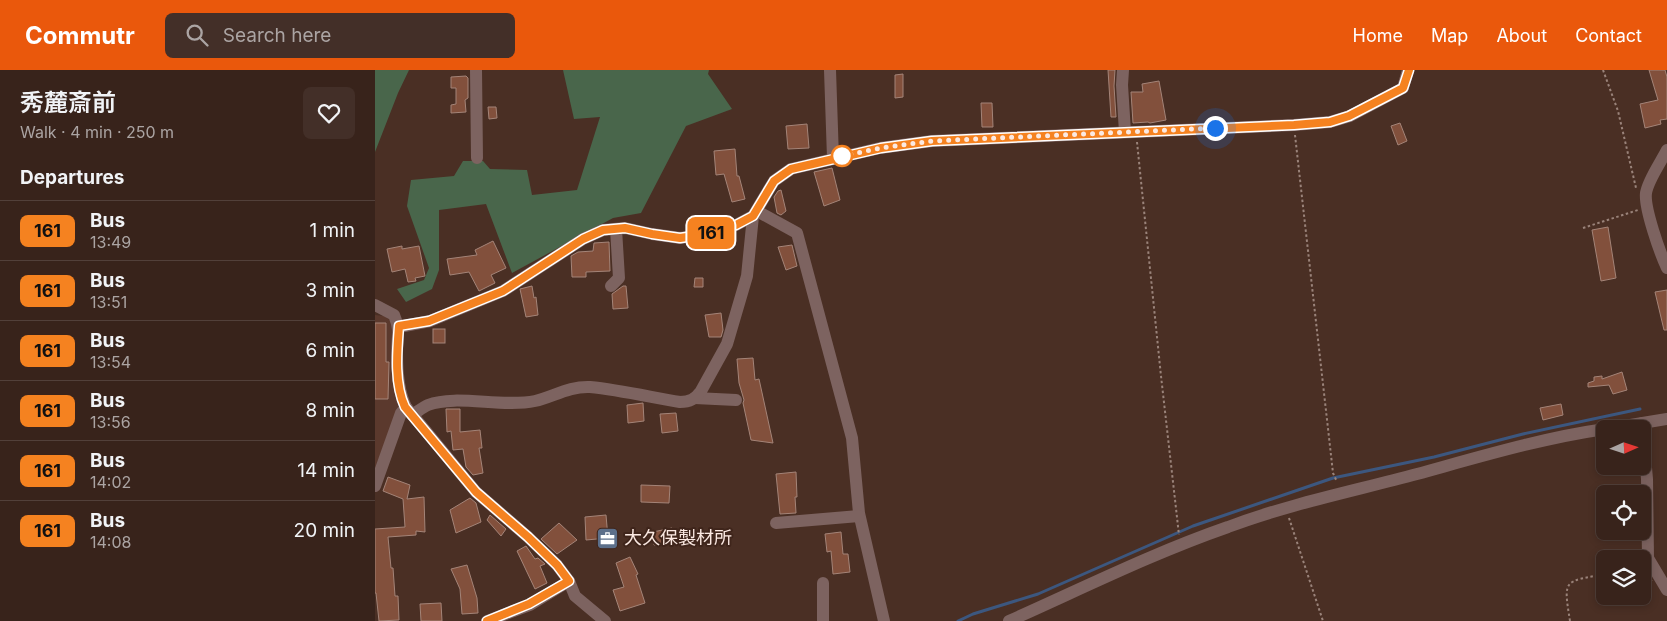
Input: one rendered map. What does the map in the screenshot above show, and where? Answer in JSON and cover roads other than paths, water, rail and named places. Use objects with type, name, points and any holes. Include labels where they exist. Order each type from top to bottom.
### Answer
[{"type":"street","points":[[477,70],[477,158]]},
{"type":"street","points":[[829,70],[833,158]]},
{"type":"street","points":[[1123,70],[1122,84],[1130,132]]},
{"type":"street","points":[[375,486],[401,412],[439,402],[460,401],[518,404],[537,400],[560,391],[588,387],[680,402],[687,402],[695,398],[701,391],[727,344],[747,276],[755,213],[774,181],[791,169],[881,148],[932,141],[1330,122],[1349,116],[1403,88],[1409,70]]},
{"type":"street","points":[[1667,150],[1646,192],[1648,208],[1667,268]]},
{"type":"street","points":[[399,326],[429,321],[503,291],[583,239],[603,230],[625,228],[680,238],[701,235],[736,225],[755,213]]},
{"type":"street","points":[[755,213],[797,233],[852,438],[855,517],[884,621]]},
{"type":"street","points":[[611,286],[619,278],[616,229]]},
{"type":"street","points":[[375,305],[394,315],[399,326],[397,353],[401,396],[409,411],[476,492],[557,565],[569,581],[575,596],[605,621]]},
{"type":"street","points":[[695,398],[736,400]]},
{"type":"street","points":[[1651,422],[1667,419]]},
{"type":"street","points":[[1009,621],[1182,544],[1230,526],[1286,509],[1515,448],[1596,431]]},
{"type":"street","points":[[1647,475],[1648,558],[1667,590]]},
{"type":"street","points":[[776,524],[855,517]]},
{"type":"street","points":[[487,621],[529,604],[569,581]]},
{"type":"street","points":[[823,583],[823,621]]},
{"type":"waterway","points":[[958,621],[973,614],[1038,594],[1193,526],[1333,478],[1434,457],[1523,434],[1640,409]]},
{"type":"place","name":"大久保製材所","points":[[608,538]]}]
